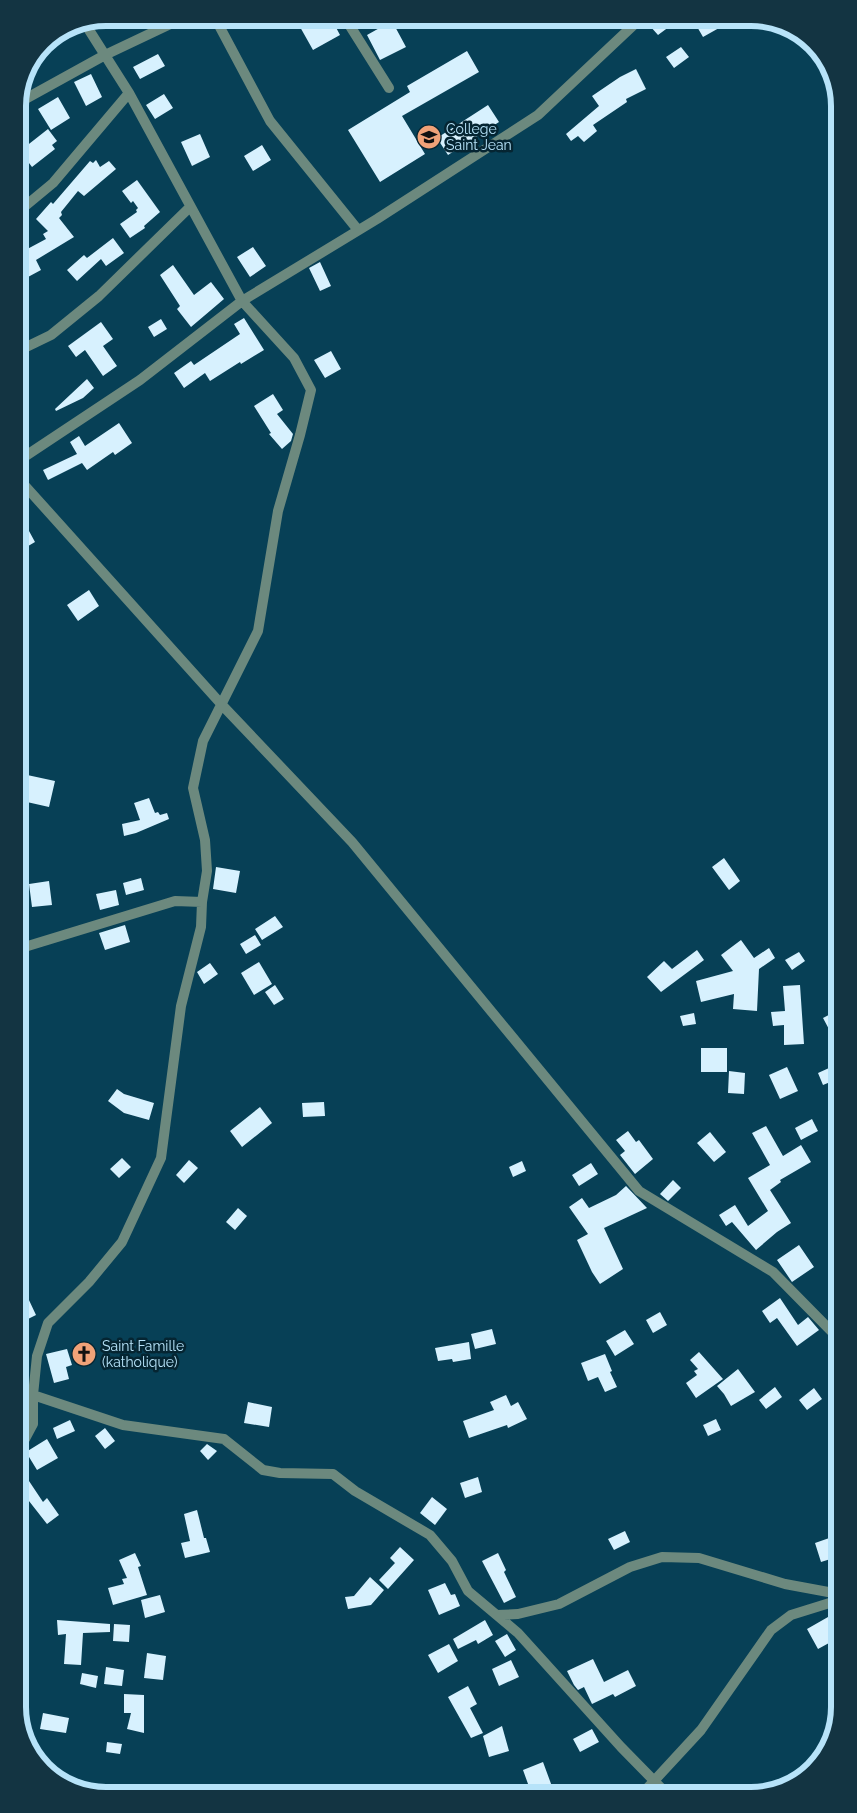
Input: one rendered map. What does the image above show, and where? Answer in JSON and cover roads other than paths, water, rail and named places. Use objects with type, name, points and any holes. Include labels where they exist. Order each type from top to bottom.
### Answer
[{"type":"street","points":[[27,98],[105,55],[167,26]]},
{"type":"street","points":[[219,26],[270,121],[358,230]]},
{"type":"street","points":[[350,26],[389,88]]},
{"type":"street","points":[[26,456],[140,380],[242,301],[358,230],[538,115],[633,26]]},
{"type":"street","points":[[26,1437],[33,1424],[33,1394],[37,1356],[48,1323],[89,1282],[122,1242],[161,1158],[181,1006],[200,927],[207,871],[205,840],[193,788],[203,741],[258,631],[278,510],[311,390],[294,358],[242,301],[129,93],[88,29]]},
{"type":"street","points":[[26,205],[53,183],[129,93]]},
{"type":"street","points":[[26,347],[51,335],[99,296],[190,207]]},
{"type":"street","points":[[26,487],[222,705],[352,842],[639,1191],[773,1272],[831,1330]]},
{"type":"street","points":[[26,947],[175,901],[202,902]]},
{"type":"street","points":[[26,1394],[33,1394],[123,1425],[224,1439],[263,1470],[280,1473],[333,1474],[355,1491],[430,1535],[452,1561],[468,1591],[518,1633],[660,1787]]},
{"type":"street","points":[[497,1615],[518,1614],[559,1604],[630,1567],[662,1557],[699,1558],[786,1584],[831,1592]]},
{"type":"street","points":[[649,1787],[702,1730],[771,1630],[791,1615],[831,1603]]},
{"type":"place","name":"College Saint Jean","points":[[429,137]]},
{"type":"place","name":"Saint Famille (katholique)","points":[[84,1354]]}]
